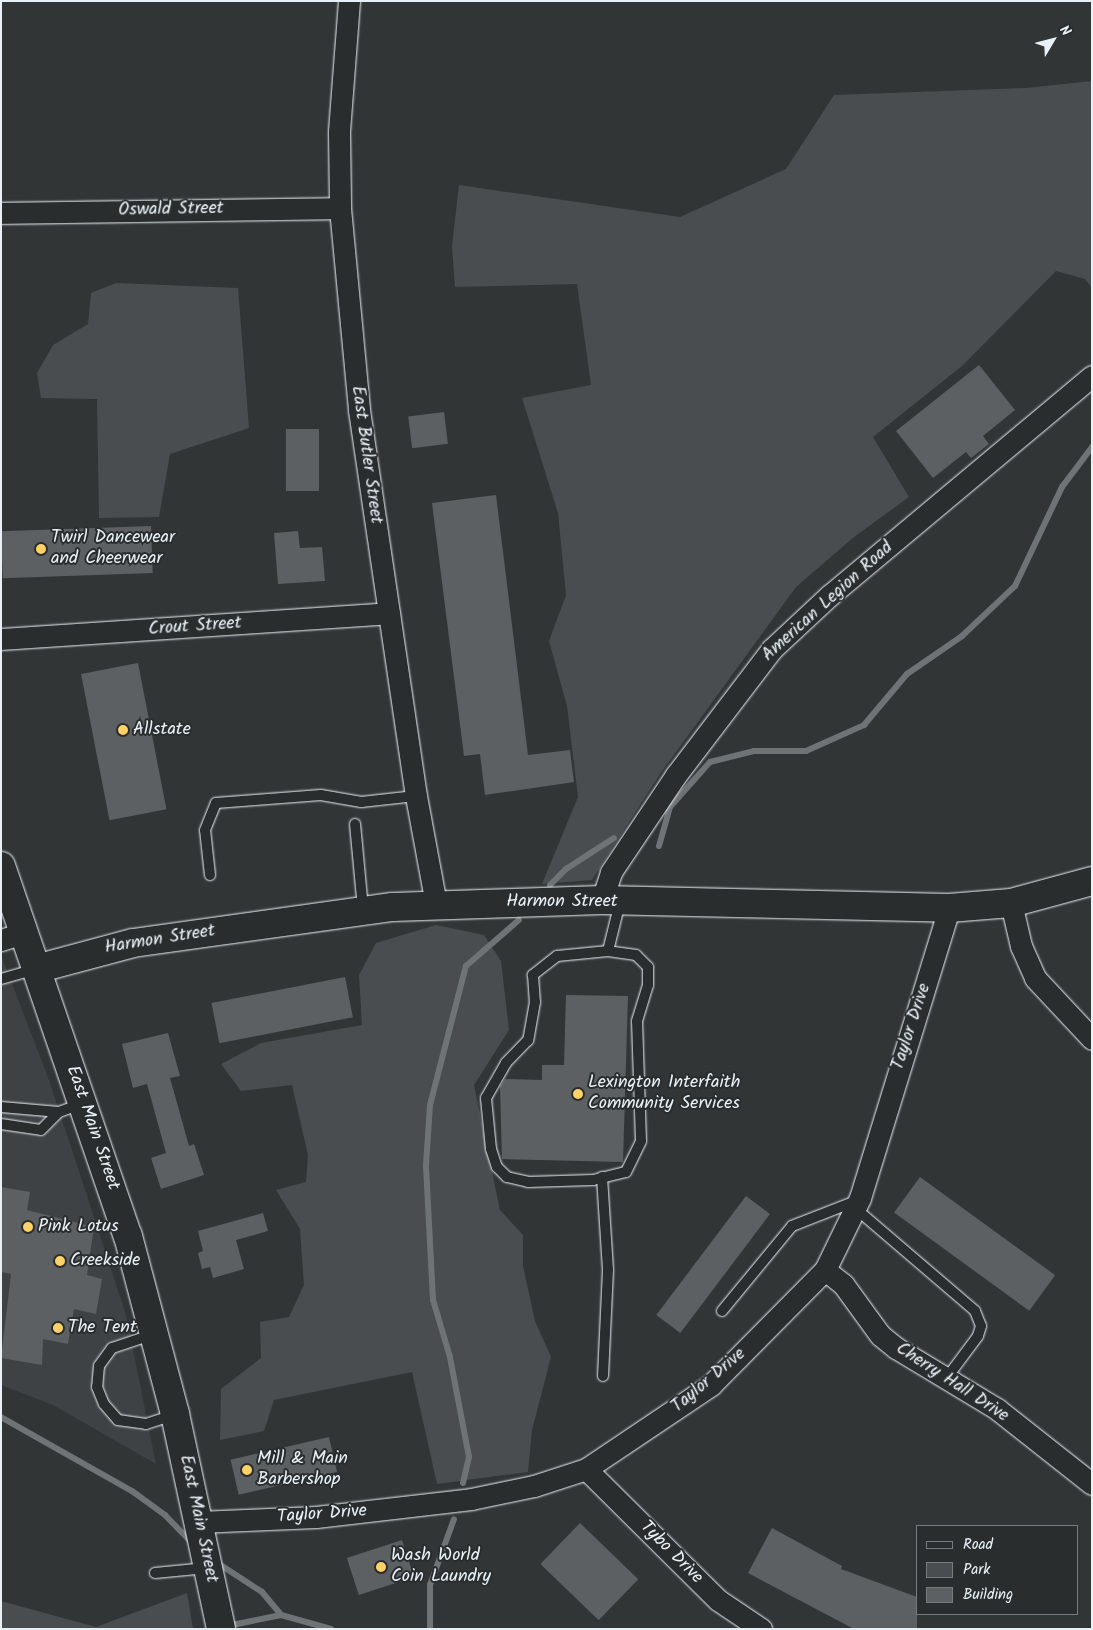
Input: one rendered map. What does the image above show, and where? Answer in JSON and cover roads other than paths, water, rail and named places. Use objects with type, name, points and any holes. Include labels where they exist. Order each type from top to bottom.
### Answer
[{"type":"street","name":"East Butler Street","points":[[349,1],[338,132],[340,208],[359,410],[416,796],[436,904]]},
{"type":"street","name":"Oswald Street","points":[[1,213],[340,208]]},
{"type":"street","name":"American Legion Road","points":[[611,901],[611,872],[676,775],[772,648],[830,595],[1092,376]]},
{"type":"street","name":"Crout Street","points":[[1,639],[389,613]]},
{"type":"street","name":"East Main Street","points":[[1,866],[12,937],[36,968],[71,1108],[128,1236],[175,1414],[221,1629]]},
{"type":"street","name":"Harmon Street","points":[[36,968],[133,943],[363,910],[436,904],[611,901],[949,908],[1011,903],[1092,881]]},
{"type":"street","points":[[1011,903],[1021,946],[1035,978],[1092,1039]]},
{"type":"street","name":"Taylor Drive","points":[[203,1545],[316,1518],[471,1499],[586,1470],[711,1385],[807,1293],[826,1270],[856,1204],[949,908]]},
{"type":"street","name":"Cherry Hall Drive","points":[[826,1270],[842,1284],[880,1335],[997,1409],[1092,1484]]},
{"type":"street","name":"Tybo Drive","points":[[586,1470],[718,1600],[761,1629]]},
{"type":"lane","points":[[210,875],[205,830],[216,803],[321,795],[361,802],[416,796]]},
{"type":"lane","points":[[355,824],[363,910]]},
{"type":"lane","points":[[608,950],[611,901]]},
{"type":"lane","points":[[608,950],[636,955],[648,967],[648,985],[637,1021],[641,1141],[626,1172],[602,1178],[528,1182],[507,1177],[497,1167],[491,1148],[486,1098],[506,1063],[528,1040],[535,1002],[534,975],[557,956],[608,950]]},
{"type":"lane","points":[[1,980],[36,968]]},
{"type":"lane","points":[[1,1106],[71,1108]]},
{"type":"lane","points":[[1,1124],[41,1130],[71,1108]]},
{"type":"lane","points":[[602,1178],[608,1270],[603,1376]]},
{"type":"lane","points":[[722,1311],[792,1226],[856,1204],[975,1311],[981,1326],[978,1336],[946,1378]]},
{"type":"lane","points":[[155,1334],[112,1348],[99,1366],[97,1387],[104,1404],[118,1420],[146,1424],[175,1414]]},
{"type":"lane","points":[[155,1573],[203,1545]]},
{"type":"waterway","points":[[659,846],[670,807],[710,762],[754,751],[806,751],[864,725],[907,674],[962,636],[1015,586],[1062,487],[1092,447]]},
{"type":"waterway","points":[[550,885],[566,869],[614,838]]},
{"type":"waterway","points":[[463,1483],[469,1457],[450,1357],[433,1300],[426,1165],[430,1105],[466,966],[519,920]]},
{"type":"waterway","points":[[1,1417],[132,1491],[165,1515],[193,1544]]},
{"type":"waterway","points":[[430,1629],[430,1585],[454,1519]]},
{"type":"waterway","points":[[216,1562],[262,1592],[281,1615]]},
{"type":"waterway","points":[[227,1626],[281,1615],[331,1629]]},
{"type":"place","name":"Twirl Dancewear and Cheerwear","points":[[41,549]]},
{"type":"place","name":"Allstate","points":[[123,730]]},
{"type":"place","name":"Lexington Interfaith Community Services","points":[[578,1094]]},
{"type":"place","name":"Pink Lotus","points":[[28,1227]]},
{"type":"place","name":"Creekside","points":[[60,1261]]},
{"type":"place","name":"The Tent","points":[[58,1328]]},
{"type":"place","name":"Mill & Main Barbershop","points":[[247,1470]]},
{"type":"place","name":"Wash World Coin Laundry","points":[[381,1567]]}]
